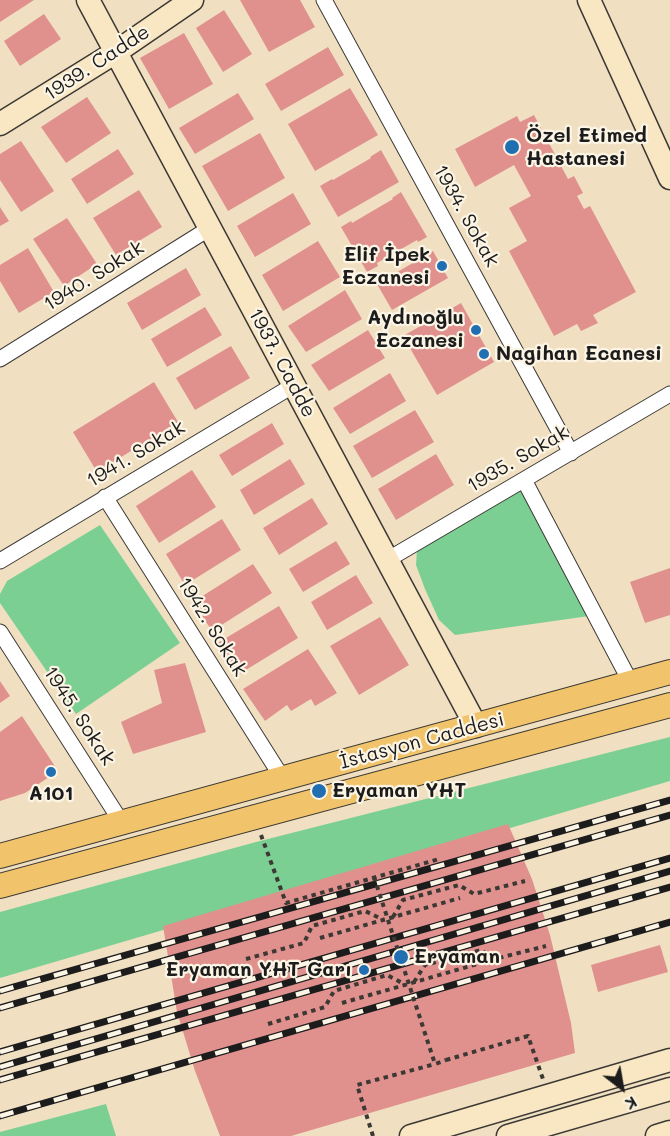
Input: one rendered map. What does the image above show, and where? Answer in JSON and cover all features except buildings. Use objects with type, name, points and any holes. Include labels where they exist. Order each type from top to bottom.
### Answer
[{"type":"main road","name":"İstasyon Caddesi","points":[[0,856],[670,672]]},
{"type":"main road","name":"İstasyon Caddesi","points":[[0,886],[670,705]]},
{"type":"street","name":"1937. Cadde","points":[[88,0],[476,726]]},
{"type":"street","name":"1939. Cadde","points":[[0,124],[116,52],[192,0]]},
{"type":"street","name":"1934. Sokak","points":[[324,0],[572,453]]},
{"type":"street","points":[[589,0],[670,178]]},
{"type":"street","name":"1940. Sokak","points":[[0,359],[210,228]]},
{"type":"street","name":"1941. Sokak","points":[[0,561],[294,385]]},
{"type":"street","name":"1935. Sokak","points":[[387,560],[670,394]]},
{"type":"street","points":[[524,480],[631,683]]},
{"type":"street","name":"1942. Sokak","points":[[105,497],[283,779]]},
{"type":"street","name":"1945. Sokak","points":[[0,632],[122,823]]},
{"type":"street","points":[[411,1136],[670,1060]]},
{"type":"street","points":[[508,1136],[670,1089]]},
{"type":"street","points":[[657,1136],[670,1132]]},
{"type":"path","points":[[255,817],[286,903],[439,859]]},
{"type":"path","points":[[374,877],[435,1064]]},
{"type":"path","points":[[388,919],[403,900],[459,885],[474,894],[525,881]]},
{"type":"path","points":[[320,938],[460,898]]},
{"type":"path","points":[[246,959],[304,943],[312,926],[365,910],[388,919]]},
{"type":"path","points":[[410,984],[425,965],[481,950],[495,959],[546,945]]},
{"type":"path","points":[[342,1003],[481,963]]},
{"type":"path","points":[[268,1024],[325,1007],[334,991],[387,975],[410,984]]},
{"type":"path","points":[[373,1136],[357,1085],[528,1036],[549,1096]]},
{"type":"green space","points":[[523,489],[589,616],[455,635],[439,620],[425,589],[416,565],[417,550]]},
{"type":"green space","points":[[100,525],[180,643],[76,714],[0,603],[0,594],[7,581]]},
{"type":"green space","points":[[670,737],[670,781],[0,978],[0,912],[256,842]]},
{"type":"green space","points":[[106,1104],[116,1136],[0,1136],[0,1132]]},
{"type":"railway","points":[[0,991],[670,800]]},
{"type":"railway","points":[[0,1008],[670,815]]},
{"type":"railway","points":[[0,1052],[670,858]]},
{"type":"railway","points":[[0,1067],[670,871]]},
{"type":"railway","points":[[0,1080],[670,887]]},
{"type":"railway","points":[[0,1116],[670,922]]},
{"type":"place","name":"Özel Etimed Hastanesi","points":[[512,147]]},
{"type":"place","name":"Elif İpek Eczanesi","points":[[442,266]]},
{"type":"place","name":"Aydınoğlu Eczanesi","points":[[476,330]]},
{"type":"place","name":"Nagihan Ecanesi","points":[[484,354]]},
{"type":"place","name":"A101","points":[[51,772]]},
{"type":"place","name":"Eryaman YHT","points":[[319,791]]},
{"type":"place","name":"Eryaman","points":[[401,957]]},
{"type":"place","name":"Eryaman YHT Garı","points":[[364,970]]}]
